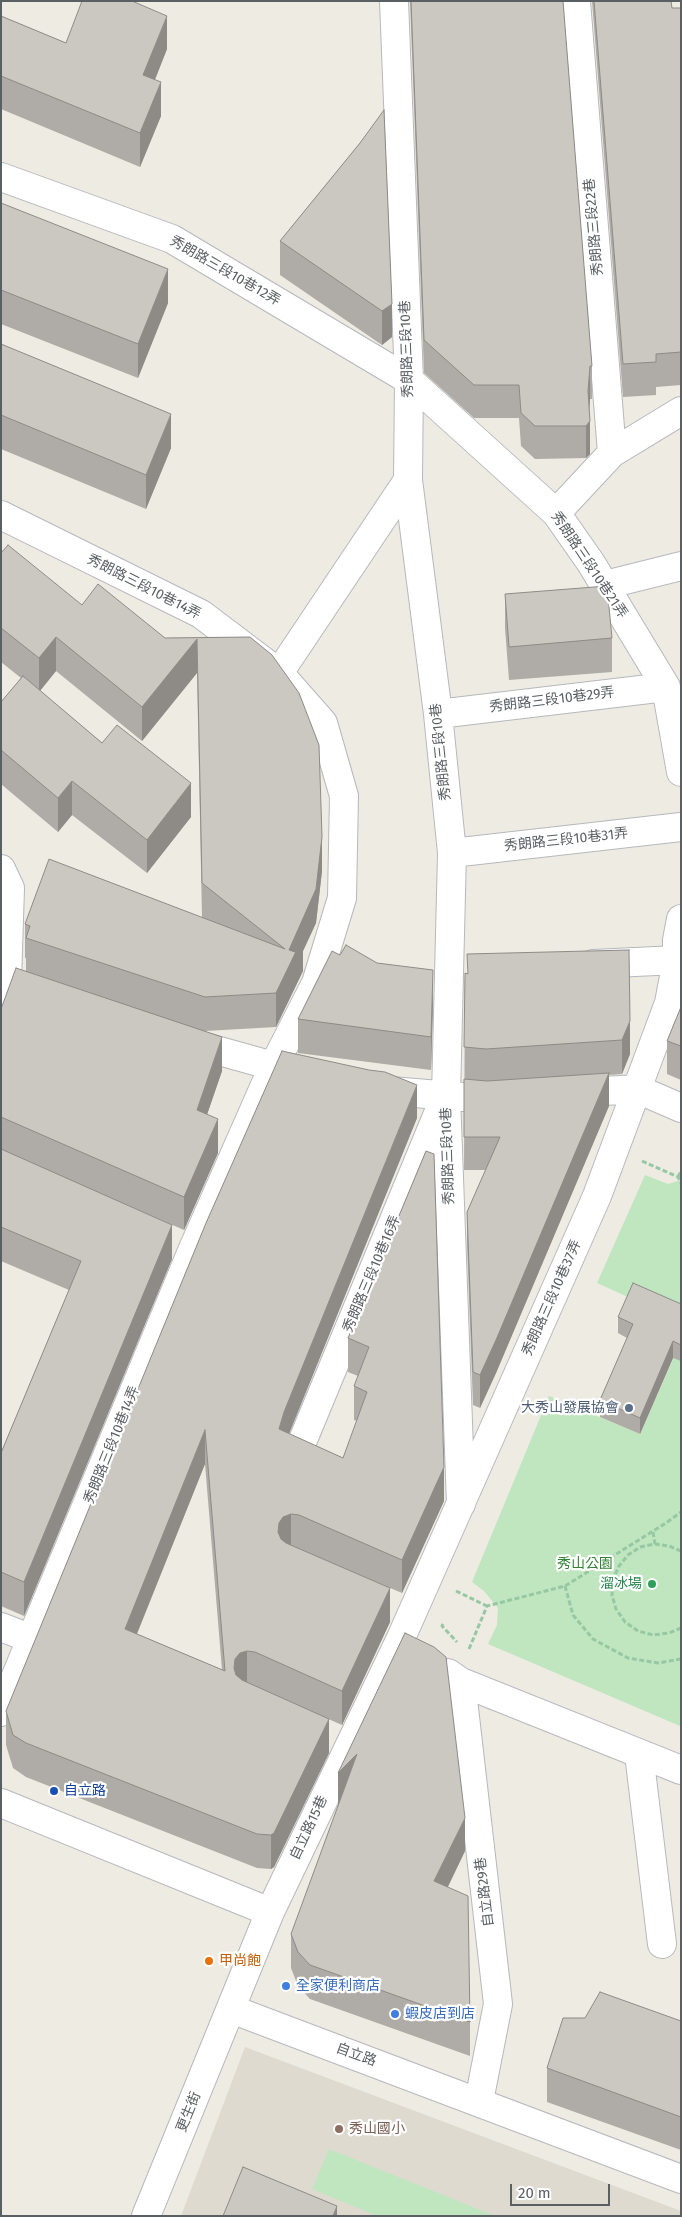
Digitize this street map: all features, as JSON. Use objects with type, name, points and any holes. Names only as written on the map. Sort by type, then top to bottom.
[{"type":"street","name":"秀朗路三段10巷","points":[[394,1],[409,380],[408,480],[438,714],[452,853],[460,972],[446,1096],[462,1504]]},
{"type":"street","name":"秀朗路三段22巷","points":[[576,1],[612,453]]},
{"type":"street","name":"秀朗路三段10巷12弄","points":[[1,177],[172,239],[409,380]]},
{"type":"street","name":"秀朗路三段10巷21弄","points":[[409,380],[556,514],[605,585],[666,687],[681,772]]},
{"type":"street","points":[[556,514],[612,453],[681,411]]},
{"type":"street","points":[[279,673],[408,480]]},
{"type":"street","name":"秀朗路三段10巷14弄","points":[[1,515],[200,614],[279,673],[323,723],[344,796],[342,898],[316,983],[183,1247],[32,1639],[1,1712]]},
{"type":"street","points":[[605,585],[681,566]]},
{"type":"street","name":"秀朗路三段10巷29弄","points":[[438,714],[666,687]]},
{"type":"street","name":"秀朗路三段10巷31弄","points":[[452,853],[681,827]]},
{"type":"street","points":[[1,869],[10,888],[4,990],[72,1004]]},
{"type":"street","points":[[568,966],[679,940]]},
{"type":"street","name":"秀朗路三段10巷37弄","points":[[462,1504],[597,1196],[669,1003],[679,940]]},
{"type":"street","points":[[166,1036],[320,1077]]},
{"type":"street","points":[[356,1086],[372,1090],[486,1098]]},
{"type":"street","points":[[542,1095],[637,1090],[681,1108]]},
{"type":"street","name":"秀朗路三段10巷16弄","points":[[298,1452],[446,1096]]},
{"type":"street","name":"自立路15巷","points":[[270,1912],[340,1740],[462,1504]]},
{"type":"street","points":[[402,1620],[427,1658],[461,1682],[681,1770]]},
{"type":"street","points":[[1,1627],[32,1639]]},
{"type":"street","name":"自立路29巷","points":[[461,1682],[498,2004],[479,2101]]},
{"type":"street","points":[[639,1754],[662,1944]]},
{"type":"street","points":[[1,1803],[270,1912],[231,2009]]},
{"type":"street","name":"自立路","points":[[231,2009],[479,2101],[681,2179]]},
{"type":"street","name":"更生街","points":[[146,2216],[231,2009]]},
{"type":"path","points":[[637,1159],[678,1177],[681,1184]]},
{"type":"path","points":[[678,1177],[681,1171]]},
{"type":"path","points":[[450,1595],[453,1589],[487,1606],[565,1586],[681,1512]]},
{"type":"path","points":[[652,1532],[655,1544]]},
{"type":"path","points":[[681,1551],[669,1546],[655,1544],[640,1548],[628,1555],[619,1566],[613,1579],[612,1595],[616,1609],[625,1622],[638,1631],[653,1635],[669,1633],[681,1628]]},
{"type":"path","points":[[623,1549],[628,1555]]},
{"type":"path","points":[[565,1586],[573,1615],[592,1639],[628,1658],[658,1663],[681,1659]]},
{"type":"path","points":[[470,1649],[487,1606]]},
{"type":"path","points":[[444,1617],[442,1626],[455,1641],[474,1651]]},
{"type":"shaded area","name":"秀山國小","points":[[245,2047],[681,2211],[681,2216],[181,2216]]},
{"type":"green space","points":[[645,1175],[668,1184],[681,1180],[681,1321],[597,1283]]},
{"type":"green space","name":"秀山公園","points":[[681,1341],[680,1726],[488,1644],[497,1625],[498,1608],[484,1591],[472,1582],[549,1396],[640,1434]]},
{"type":"green space","points":[[329,2149],[495,2216],[377,2216],[312,2189]]},
{"type":"building","points":[[82,1],[132,1],[167,16],[143,75],[161,82],[140,133],[1,76],[1,16],[66,43]]},
{"type":"building","points":[[411,1],[563,1],[592,366],[590,366],[588,391],[590,421],[586,426],[535,426],[521,413],[519,385],[474,385],[424,340]]},
{"type":"building","points":[[594,1],[671,1],[672,8],[681,8],[681,352],[656,354],[656,362],[623,364]]},
{"type":"building","points":[[384,110],[392,304],[382,311],[280,241],[360,143]]},
{"type":"building","points":[[1,203],[168,269],[138,344],[1,290]]},
{"type":"building","points":[[1,344],[171,414],[146,475],[1,415]]},
{"type":"building","points":[[8,545],[82,605],[98,584],[165,638],[250,637],[272,655],[299,693],[319,745],[322,837],[316,889],[289,950],[295,952],[303,937],[276,993],[205,997],[26,938],[30,926],[25,924],[49,859],[285,949],[202,883],[197,639],[142,707],[56,637],[39,658],[1,628],[1,553]]},
{"type":"building","points":[[607,586],[612,638],[509,647],[505,594]]},
{"type":"building","points":[[23,676],[102,743],[117,725],[191,783],[147,840],[72,781],[58,798],[1,750],[1,702]]},
{"type":"building","points":[[346,945],[377,963],[433,970],[431,1037],[298,1019],[332,951],[340,955]]},
{"type":"building","points":[[629,950],[630,1021],[622,1040],[486,1049],[464,1047],[465,973],[468,974],[467,954]]},
{"type":"building","points":[[16,968],[222,1037],[197,1110],[218,1119],[184,1197],[1,1117],[1,1009]]},
{"type":"building","points":[[681,1007],[681,1046],[667,1041]]},
{"type":"building","points":[[282,1051],[385,1072],[417,1085],[284,1412],[279,1429],[343,1458],[367,1392],[354,1386],[369,1347],[348,1338],[426,1151],[434,1154],[444,1467],[402,1560],[299,1515],[291,1514],[283,1517],[279,1523],[278,1532],[281,1539],[286,1543],[390,1588],[342,1691],[255,1652],[247,1651],[240,1653],[235,1659],[234,1668],[236,1675],[242,1680],[329,1719],[274,1833],[271,1835],[257,1834],[26,1743],[13,1735],[6,1711],[206,1223]],"holes":[[[205,1430],[225,1671],[125,1629]]]},
{"type":"building","points":[[609,1073],[496,1340],[480,1375],[473,1372],[467,1212],[500,1137],[464,1137],[464,1079],[487,1081]]},
{"type":"building","points":[[1,1149],[172,1225],[24,1582],[1,1572],[1,1453],[81,1261],[1,1227]]},
{"type":"building","points":[[633,1283],[681,1304],[681,1345],[673,1341],[640,1418],[600,1400],[633,1324],[618,1317]]},
{"type":"building","points":[[405,1633],[434,1647],[446,1657],[465,1818],[434,1881],[468,1896],[470,2022],[310,1965],[298,1952],[291,1934],[357,1754],[338,1773]]},
{"type":"building","points":[[600,1992],[681,2021],[681,2117],[547,2068],[563,2018],[585,2018]]},
{"type":"building","points":[[243,2167],[337,2206],[333,2216],[223,2216]]},
{"type":"place","name":"大秀山發展協會","points":[[629,1408]]},
{"type":"place","name":"溜冰場","points":[[652,1584]]},
{"type":"place","name":"自立路","points":[[54,1791]]},
{"type":"place","name":"甲尚飽","points":[[209,1961]]},
{"type":"place","name":"全家便利商店","points":[[286,1986]]},
{"type":"place","name":"蝦皮店到店","points":[[395,2014]]},
{"type":"place","name":"秀山國小","points":[[339,2129]]}]
